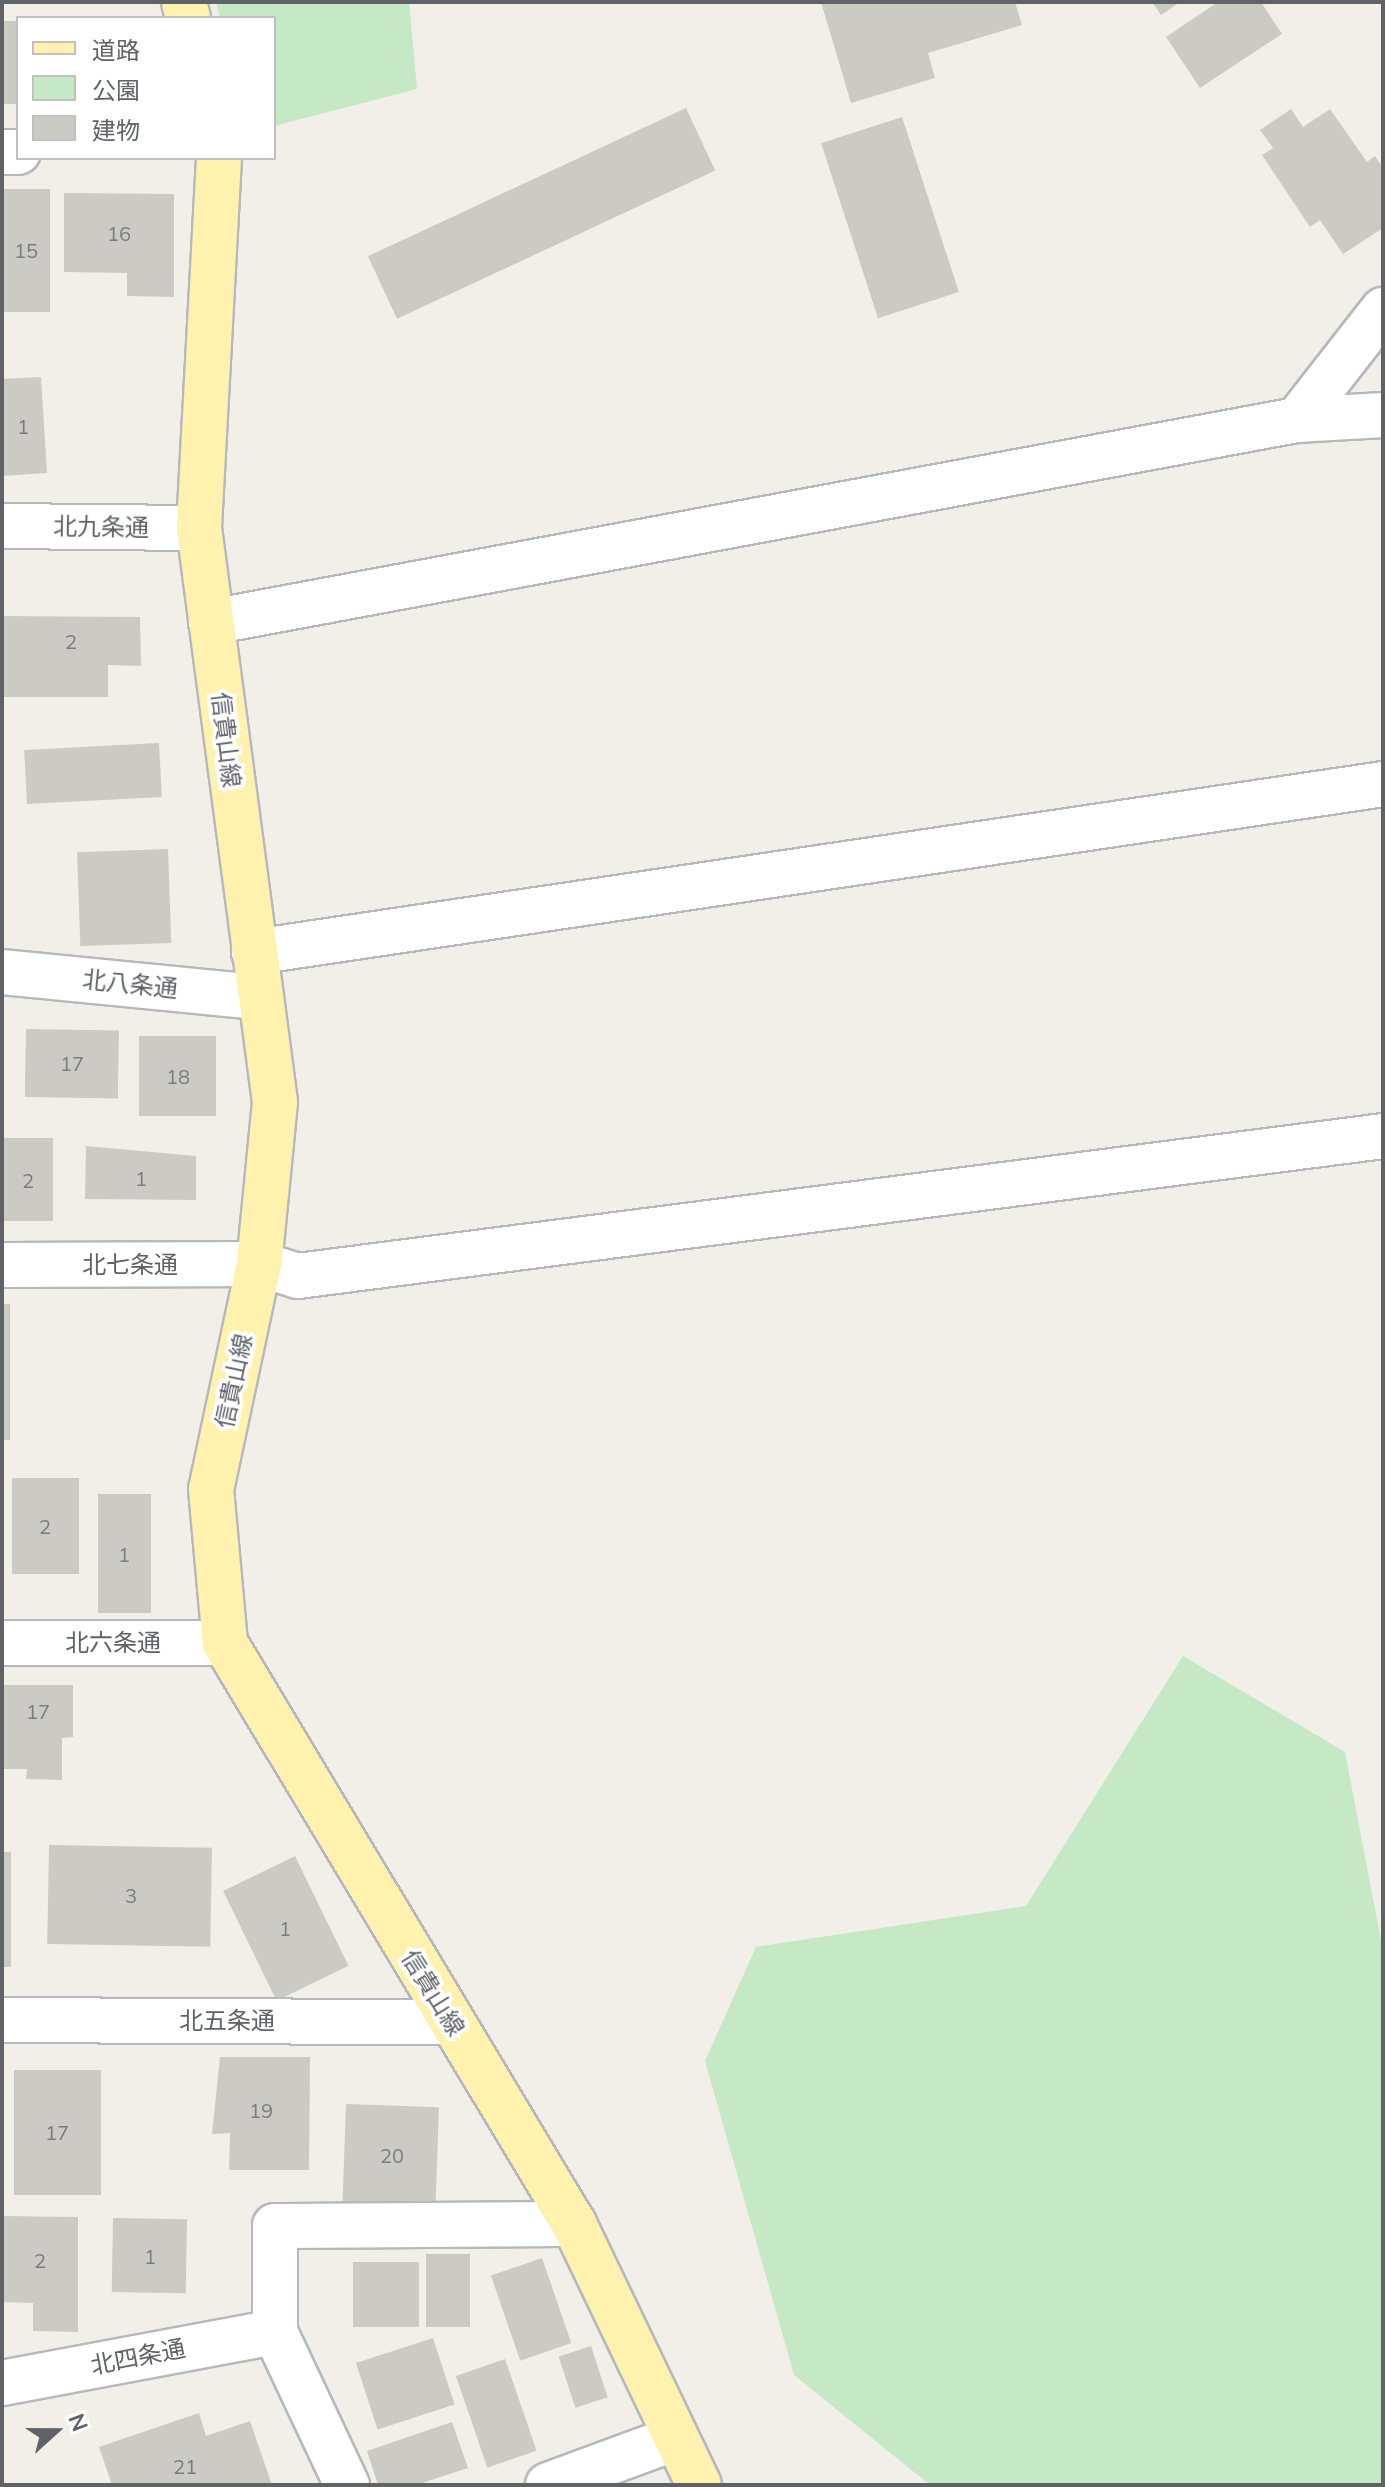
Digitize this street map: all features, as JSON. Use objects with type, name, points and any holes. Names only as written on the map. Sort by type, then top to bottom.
[{"type":"main road","name":"信貴山線","points":[[219,160],[199,528],[275,1102],[259,1264],[211,1489],[225,1643],[574,2224],[699,2485]]},
{"type":"street","points":[[1297,420],[1383,310]]},
{"type":"street","points":[[211,622],[1297,420],[1383,415]]},
{"type":"street","name":"北九条通","points":[[2,526],[199,528]]},
{"type":"street","points":[[254,952],[1383,784]]},
{"type":"street","name":"北八条通","points":[[2,972],[259,997]]},
{"type":"street","name":"北七条通","points":[[2,1265],[259,1264],[298,1276],[1383,1136]]},
{"type":"street","name":"北六条通","points":[[2,1643],[225,1643]]},
{"type":"street","name":"北五条通","points":[[2,2020],[451,2022]]},
{"type":"street","points":[[347,2485],[275,2332],[275,2226],[574,2224]]},
{"type":"street","name":"北四条通","points":[[2,2383],[275,2332]]},
{"type":"street","points":[[548,2485],[676,2438]]},
{"type":"green space","points":[[216,2],[409,2],[417,89],[276,125],[276,16],[220,16]]},
{"type":"green space","points":[[1183,1656],[1345,1752],[1383,1951],[1383,2485],[930,2485],[794,2375],[705,2061],[756,1947],[1026,1906]]},
{"type":"building","points":[[821,2],[1015,2],[1022,25],[928,53],[935,78],[851,103]]},
{"type":"building","points":[[1152,2],[1180,2],[1161,15]]},
{"type":"building","points":[[1218,2],[1261,2],[1282,34],[1200,88],[1166,37]]},
{"type":"building","points":[[2,21],[16,21],[16,104],[2,104]]},
{"type":"building","points":[[686,108],[715,171],[397,319],[368,256]]},
{"type":"building","points":[[1291,109],[1303,127],[1330,109],[1367,162],[1375,156],[1383,168],[1383,228],[1343,254],[1320,220],[1310,227],[1262,155],[1273,148],[1260,130]]},
{"type":"building","points":[[902,117],[959,292],[878,318],[821,143]]},
{"type":"building","points":[[2,189],[50,189],[50,312],[2,312]]},
{"type":"building","points":[[64,193],[174,194],[174,297],[127,296],[127,273],[64,272]]},
{"type":"building","points":[[41,377],[47,473],[2,476],[2,379]]},
{"type":"building","points":[[2,616],[140,617],[141,666],[108,665],[108,697],[2,697]]},
{"type":"building","points":[[159,743],[162,797],[27,804],[24,750]]},
{"type":"building","points":[[168,849],[171,943],[80,946],[77,852]]},
{"type":"building","points":[[26,1029],[119,1031],[118,1099],[25,1097]]},
{"type":"building","points":[[139,1036],[216,1036],[216,1116],[139,1116]]},
{"type":"building","points":[[2,1138],[53,1138],[53,1221],[2,1221]]},
{"type":"building","points":[[86,1146],[196,1156],[196,1200],[85,1199]]},
{"type":"building","points":[[2,1304],[10,1304],[10,1440],[2,1440]]},
{"type":"building","points":[[12,1478],[79,1478],[79,1574],[12,1574]]},
{"type":"building","points":[[98,1494],[151,1494],[151,1613],[98,1613]]},
{"type":"building","points":[[2,1685],[73,1685],[73,1737],[62,1738],[62,1780],[26,1779],[27,1769],[2,1769]]},
{"type":"building","points":[[49,1845],[212,1848],[210,1947],[47,1944]]},
{"type":"building","points":[[2,1852],[11,1852],[11,1967],[2,1967]]},
{"type":"building","points":[[295,1856],[348,1966],[277,2001],[223,1891]]},
{"type":"building","points":[[220,2057],[310,2057],[309,2170],[229,2170],[230,2133],[212,2134]]},
{"type":"building","points":[[14,2070],[101,2070],[101,2195],[14,2195]]},
{"type":"building","points":[[346,2104],[439,2107],[435,2206],[343,2203]]},
{"type":"building","points":[[2,2216],[78,2217],[78,2332],[33,2331],[33,2303],[2,2302]]},
{"type":"building","points":[[113,2218],[187,2219],[186,2293],[112,2292]]},
{"type":"building","points":[[426,2254],[470,2254],[470,2327],[426,2327]]},
{"type":"building","points":[[542,2258],[571,2343],[520,2361],[491,2276]]},
{"type":"building","points":[[353,2262],[419,2262],[419,2327],[353,2327]]},
{"type":"building","points":[[433,2338],[455,2405],[378,2430],[356,2363]]},
{"type":"building","points":[[591,2346],[608,2397],[575,2408],[559,2357]]},
{"type":"building","points":[[505,2359],[537,2451],[487,2468],[456,2376]]},
{"type":"building","points":[[199,2413],[206,2436],[250,2421],[272,2485],[112,2485],[99,2447]]},
{"type":"building","points":[[452,2422],[468,2468],[416,2485],[378,2485],[367,2451]]}]
